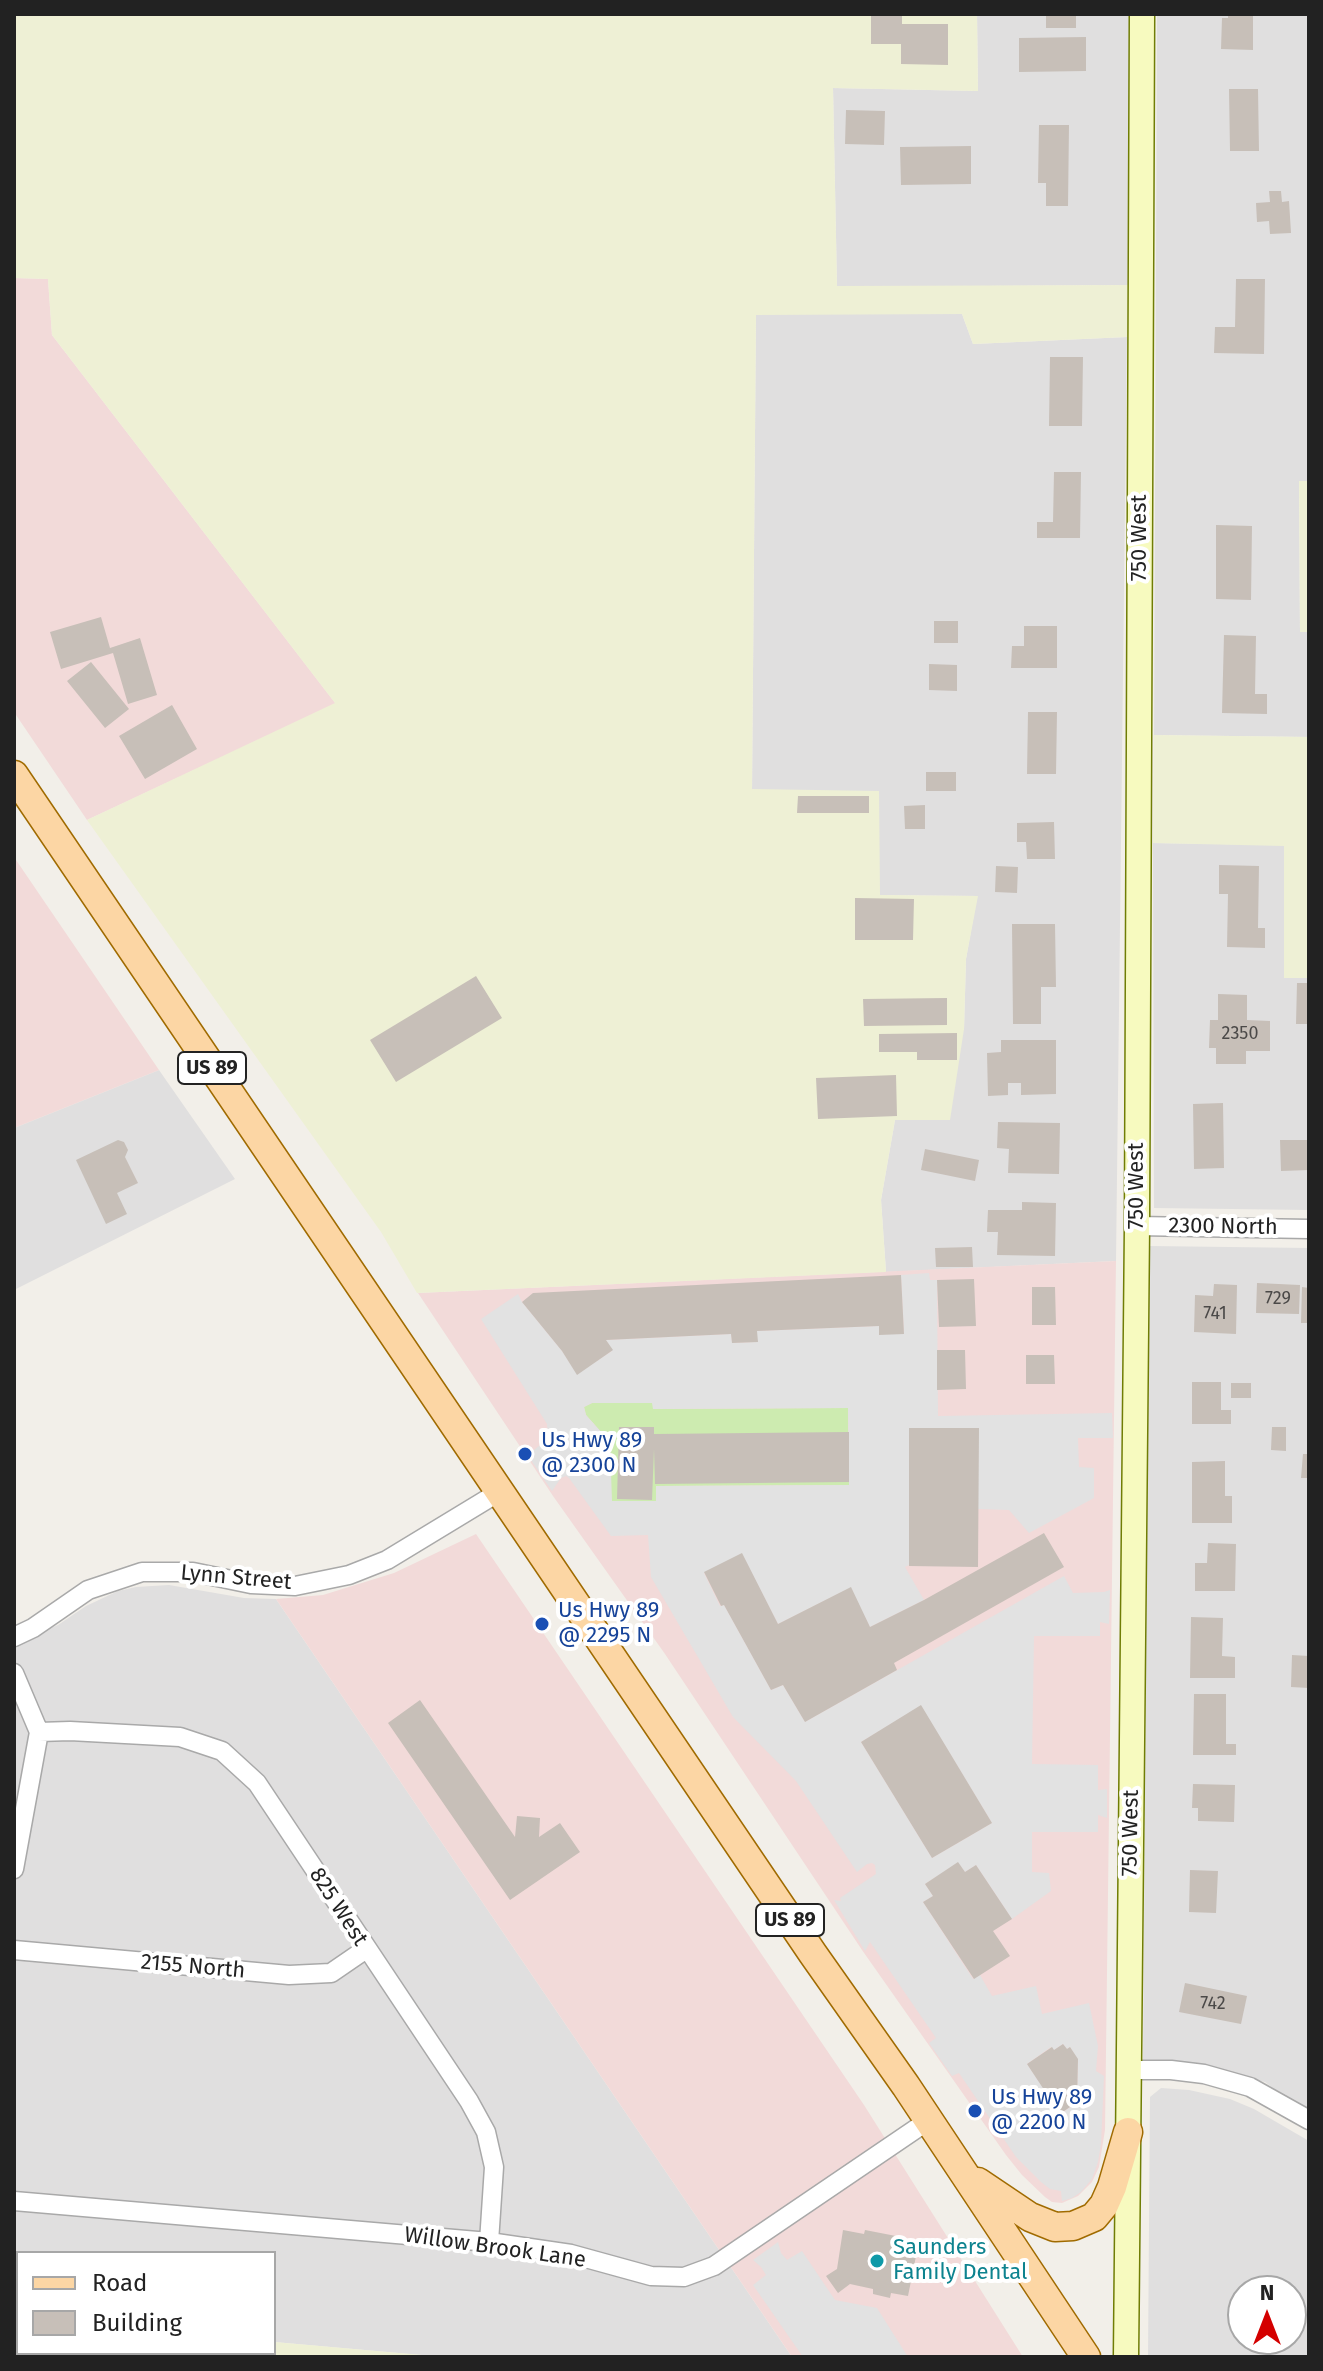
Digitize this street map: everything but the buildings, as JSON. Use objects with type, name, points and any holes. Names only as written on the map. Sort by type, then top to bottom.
[{"type":"main road","name":"US 89","points":[[14,775],[813,1954],[929,2120],[1086,2357]]},
{"type":"main road","points":[[963,2172],[1030,2217],[1055,2227],[1073,2226],[1094,2217],[1104,2205],[1128,2132]]},
{"type":"street","name":"750 West","points":[[1126,2357],[1137,1226],[1142,14]]},
{"type":"street","name":"2300 North","points":[[1137,1226],[1309,1229]]},
{"type":"street","name":"Lynn Street","points":[[14,1637],[33,1628],[88,1590],[142,1572],[193,1572],[251,1584],[295,1586],[349,1575],[387,1560],[499,1492]]},
{"type":"street","points":[[14,1673],[39,1732],[14,1869]]},
{"type":"street","name":"825 West","points":[[39,1732],[180,1737],[222,1751],[257,1783],[469,2101],[486,2132],[494,2167],[489,2242]]},
{"type":"street","name":"2155 North","points":[[14,1950],[289,1975],[331,1973],[366,1949]]},
{"type":"street","points":[[1129,2070],[1204,2074],[1250,2087],[1309,2120]]},
{"type":"street","name":"Willow Brook Lane","points":[[14,2201],[489,2242],[571,2254],[651,2276],[684,2277],[714,2266],[929,2120]]},
{"type":"shaded area","points":[[977,14],[1134,14],[1133,285],[837,287],[833,88],[978,91]]},
{"type":"shaded area","points":[[1157,14],[1309,14],[1309,481],[1299,481],[1300,631],[1309,632],[1309,737],[1154,735]]},
{"type":"shaded area","points":[[14,278],[48,279],[52,335],[336,704],[87,820],[14,712]]},
{"type":"shaded area","points":[[756,314],[962,314],[973,344],[1127,337],[1116,1261],[886,1272],[881,1200],[895,1120],[964,1029],[966,959],[977,896],[880,895],[752,790]]},
{"type":"shaded area","points":[[1153,843],[1284,845],[1284,978],[1309,978],[1309,1210],[1154,1208]]},
{"type":"shaded area","points":[[14,857],[159,1070],[14,1128]]},
{"type":"shaded area","points":[[159,1070],[235,1179],[14,1290],[14,1128]]},
{"type":"shaded area","points":[[1149,1246],[1309,1248],[1309,2115],[1265,2082],[1203,2067],[1143,2064]]},
{"type":"shaded area","points":[[1116,1261],[1105,2130],[1099,2167],[1092,2182],[1078,2196],[1062,2203],[1045,2197],[1006,2155],[862,1950],[665,1654],[553,1496],[418,1293]]},
{"type":"shaded area","points":[[929,1273],[930,1280],[937,1280],[938,1416],[1112,1413],[1113,1438],[1078,1438],[1079,1467],[1094,1468],[1094,1498],[1029,1533],[1009,1510],[978,1509],[910,1428],[909,1565],[905,1567],[924,1600],[870,1627],[850,1588],[778,1624],[742,1554],[704,1573],[720,1606],[724,1605],[771,1690],[783,1685],[805,1722],[1064,1576],[1073,1593],[1110,1590],[1109,1624],[1100,1622],[1100,1636],[1034,1636],[1032,1764],[1098,1765],[1098,1790],[1107,1789],[1107,1818],[1098,1815],[1098,1832],[1032,1832],[1032,1872],[1049,1873],[1051,1891],[1012,1919],[976,1865],[965,1872],[958,1863],[925,1884],[933,1896],[923,1902],[973,1979],[980,1975],[992,1996],[1036,1986],[1042,2014],[1089,2003],[1098,2046],[1096,2071],[1104,2076],[1101,2144],[1092,2179],[1081,2192],[1062,2201],[1061,2191],[1050,2189],[1016,2157],[959,2073],[952,2076],[929,2043],[936,2038],[870,1942],[865,1951],[834,1900],[841,1901],[840,1898],[876,1874],[875,1865],[867,1864],[857,1872],[796,1781],[733,1717],[651,1577],[648,1535],[611,1536],[569,1478],[561,1478],[552,1491],[524,1450],[534,1450],[544,1442],[548,1436],[547,1424],[481,1319],[518,1294],[577,1374],[612,1351],[606,1340],[731,1334],[732,1343],[757,1342],[757,1331],[879,1326],[904,1333],[901,1275]],"holes":[[[592,1403],[652,1403],[653,1409],[848,1408],[849,1485],[656,1486],[656,1501],[612,1501],[610,1442],[586,1415],[584,1407]],[[921,1706],[992,1823],[932,1858],[861,1742]],[[1063,2044],[1067,2049],[1070,2047],[1078,2060],[1077,2102],[1061,2114],[1027,2064],[1051,2047],[1054,2050]]]},
{"type":"shaded area","points":[[476,1534],[864,2105],[1023,2357],[792,2357],[276,1599],[323,1595],[394,1573]]},
{"type":"shaded area","points":[[169,1585],[244,1598],[276,1599],[792,2357],[444,2357],[276,2342],[276,2251],[16,2251],[14,2318],[14,1642],[58,1625],[86,1606],[118,1591]]},
{"type":"shaded area","points":[[1161,2088],[1189,2090],[1230,2099],[1254,2109],[1309,2141],[1309,2357],[1148,2357],[1150,2097]]},
{"type":"shaded area","points":[[778,2242],[787,2260],[802,2251],[835,2300],[877,2308],[908,2357],[803,2357],[753,2285],[766,2275],[753,2260]]},
{"type":"green space","points":[[14,14],[977,14],[978,91],[833,88],[837,286],[1133,285],[1127,337],[973,344],[962,314],[756,315],[752,789],[879,791],[880,895],[978,896],[966,959],[964,1029],[950,1120],[895,1120],[881,1200],[886,1272],[417,1293],[381,1232],[87,820],[335,703],[52,335],[48,279],[14,278]]},
{"type":"green space","points":[[1299,481],[1309,481],[1309,632],[1300,632]]},
{"type":"green space","points":[[1154,735],[1309,737],[1309,978],[1284,978],[1284,846],[1153,843]]},
{"type":"green space","points":[[592,1403],[653,1403],[654,1409],[848,1408],[849,1485],[657,1486],[656,1501],[611,1501],[610,1442],[586,1415],[584,1407]]},
{"type":"green space","points":[[276,2342],[444,2357],[67,2357],[276,2355]]},
{"type":"place","name":"Us Hwy 89 @ 2300 N","points":[[525,1454]]},
{"type":"place","name":"Us Hwy 89 @ 2295 N","points":[[542,1624]]},
{"type":"place","name":"Us Hwy 89 @ 2200 N","points":[[975,2111]]},
{"type":"place","name":"Saunders Family Dental","points":[[877,2261]]}]
